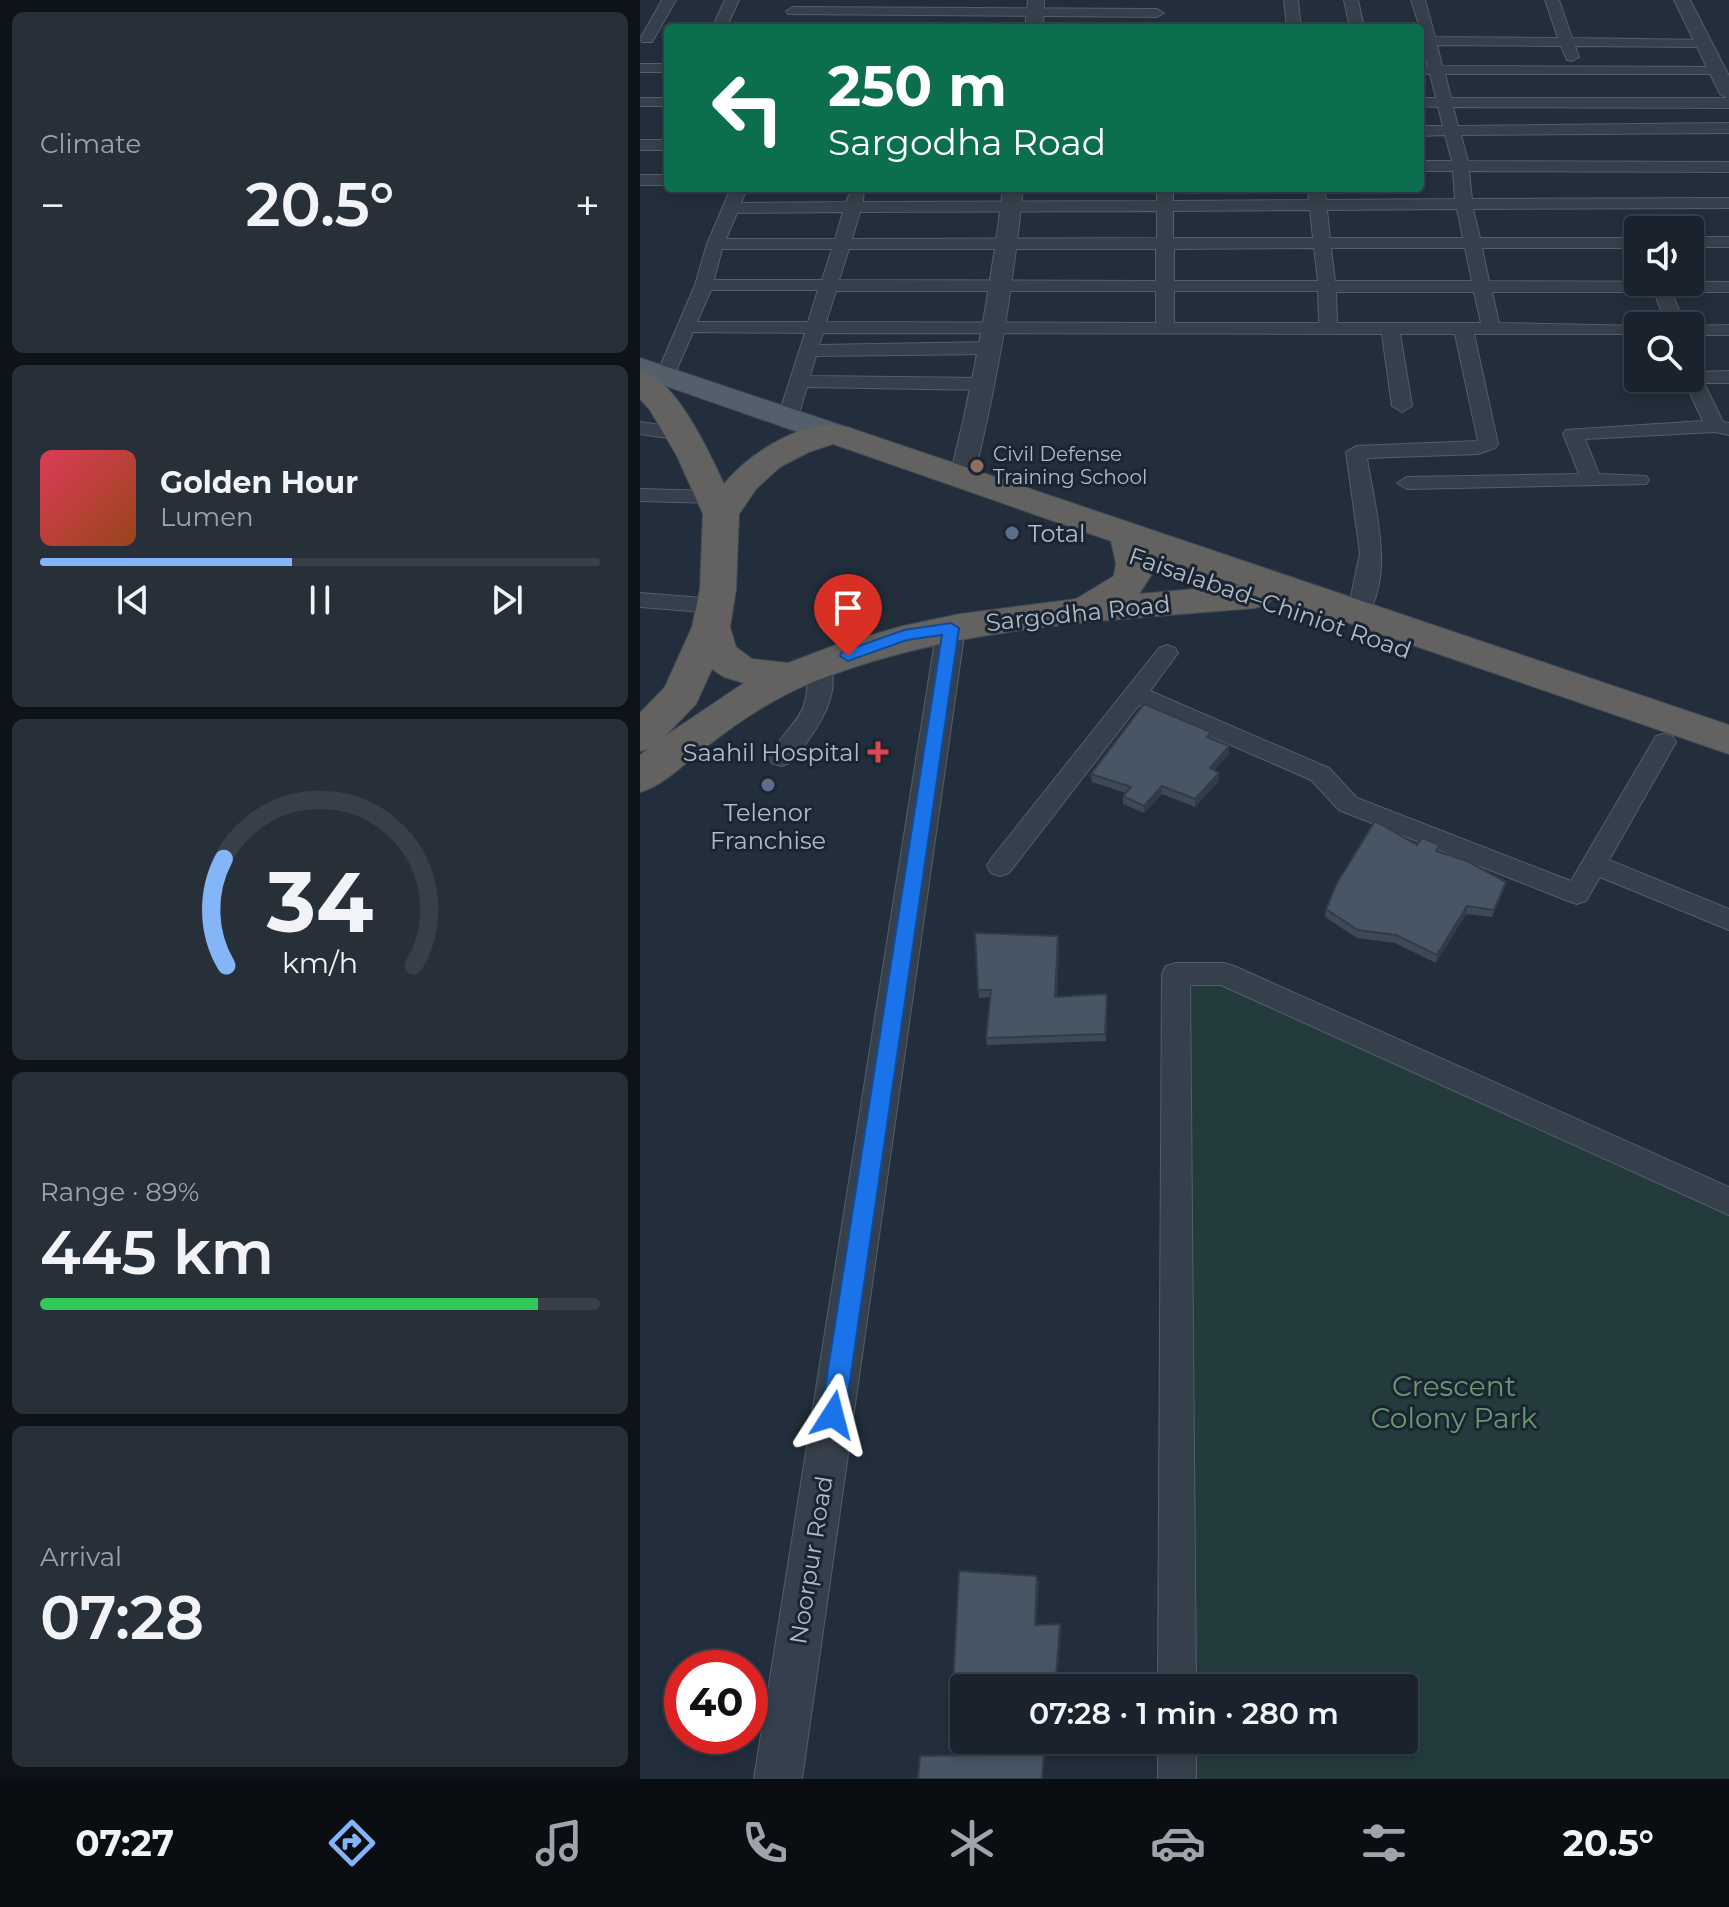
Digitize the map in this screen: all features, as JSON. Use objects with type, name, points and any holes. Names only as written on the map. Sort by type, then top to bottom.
[{"type":"highway","points":[[646,375],[681,434],[717,505],[714,647],[730,664],[757,675],[805,671]]},
{"type":"highway","points":[[717,505],[769,458],[811,431]]},
{"type":"highway","name":"Faisalabad–Chiniot Road","points":[[811,431],[1131,544],[1359,611],[1729,740]]},
{"type":"highway","name":"Faisalabad–Chiniot Road","points":[[811,431],[962,476],[1255,596],[1729,765]]},
{"type":"highway","points":[[1080,612],[1128,584],[1137,569],[1131,544]]},
{"type":"highway","name":"Sargodha Road","points":[[645,745],[731,710],[805,671],[904,636],[1080,612],[1255,596]]},
{"type":"highway","points":[[645,745],[682,694],[714,616]]},
{"type":"main road","points":[[646,375],[811,431]]},
{"type":"street","points":[[644,39],[669,0]]},
{"type":"street","points":[[721,24],[732,0]]},
{"type":"street","points":[[1291,0],[1294,24]]},
{"type":"street","points":[[1351,0],[1356,24]]},
{"type":"street","points":[[1418,0],[1422,24]]},
{"type":"street","points":[[1552,0],[1588,102],[1619,172]]},
{"type":"street","points":[[1687,2],[1702,43],[1729,94]]},
{"type":"street","points":[[795,6],[855,12],[1157,14]]},
{"type":"street","points":[[851,24],[855,12]]},
{"type":"street","points":[[1491,328],[1464,205],[1461,166],[1444,102],[1428,70],[1425,41],[1702,43]]},
{"type":"street","points":[[640,68],[664,68]]},
{"type":"street","points":[[1428,70],[1718,70]]},
{"type":"street","points":[[640,102],[664,102]]},
{"type":"street","points":[[1424,102],[1729,103]]},
{"type":"street","points":[[733,208],[856,197],[1317,196],[1464,205],[1619,172],[1729,128]]},
{"type":"street","points":[[1424,131],[1452,131],[1729,203]]},
{"type":"street","points":[[640,145],[664,145]]},
{"type":"street","points":[[1424,166],[1619,172],[1729,167]]},
{"type":"street","points":[[640,180],[664,180]]},
{"type":"street","points":[[646,375],[686,327],[704,285],[715,244],[738,192]]},
{"type":"street","points":[[1317,196],[1328,327]]},
{"type":"street","points":[[811,431],[799,381],[856,197]]},
{"type":"street","points":[[962,476],[1002,288],[1011,197]]},
{"type":"street","points":[[1165,197],[1165,328]]},
{"type":"street","points":[[1704,242],[1729,242]]},
{"type":"street","points":[[715,244],[1624,243]]},
{"type":"street","points":[[704,285],[1002,288],[1624,284]]},
{"type":"street","points":[[1704,286],[1729,287]]},
{"type":"street","points":[[686,327],[815,328],[991,338]]},
{"type":"street","points":[[1390,327],[1402,406]]},
{"type":"street","points":[[1359,611],[1371,553],[1356,452],[1478,448],[1488,444],[1463,327]]},
{"type":"street","points":[[809,351],[1165,328],[1624,329]]},
{"type":"street","points":[[1704,330],[1729,330]]},
{"type":"street","points":[[1704,376],[1729,377]]},
{"type":"street","points":[[799,381],[984,384]]},
{"type":"street","points":[[1591,480],[1573,434],[1722,428],[1700,392]]},
{"type":"street","points":[[640,428],[681,434]]},
{"type":"street","points":[[1407,483],[1639,480]]},
{"type":"street","points":[[640,495],[717,505]]},
{"type":"street","points":[[640,600],[714,616]]},
{"type":"street","name":"Noorpur Road","points":[[778,1779],[951,628]]},
{"type":"street","points":[[1000,866],[1167,653]]},
{"type":"street","points":[[781,757],[803,733],[815,713],[821,693],[805,671]]},
{"type":"street","points":[[1135,694],[1320,774],[1348,804],[1577,894],[1664,742]]},
{"type":"street","points":[[1595,865],[1729,920]]},
{"type":"street","points":[[1177,1674],[1176,974],[1224,974],[1729,1201]]},
{"type":"street","points":[[1177,1754],[1177,1779]]},
{"type":"green space","name":"Crescent Colony Park","points":[[1177,974],[1200,975],[1729,1200],[1729,1779],[1178,1779],[1177,1754],[1418,1754],[1418,1674],[1177,1674]]},
{"type":"building","points":[[1144,704],[1211,732],[1207,737],[1229,746],[1210,768],[1219,773],[1195,799],[1162,786],[1144,806],[1123,796],[1131,787],[1091,774]]},
{"type":"building","points":[[1375,821],[1417,845],[1422,838],[1440,845],[1436,851],[1467,861],[1506,882],[1494,910],[1467,906],[1437,955],[1396,935],[1358,930],[1326,909],[1337,883]]},
{"type":"building","points":[[975,933],[1058,936],[1055,997],[1107,994],[1105,1034],[986,1038],[991,990],[978,990]]},
{"type":"building","points":[[959,1571],[1037,1576],[1035,1625],[1060,1624],[1056,1674],[953,1674]]},
{"type":"building","points":[[1044,1754],[1042,1779],[918,1779],[920,1756]]},
{"type":"place","name":"Civil Defense Training School","points":[[977,466]]},
{"type":"place","name":"Total","points":[[1012,533]]},
{"type":"place","name":"Saahil Hospital","points":[[878,752]]},
{"type":"place","name":"Telenor Franchise","points":[[768,785]]},
{"type":"route","points":[[833,1415],[951,628],[904,636],[848,656]]}]
